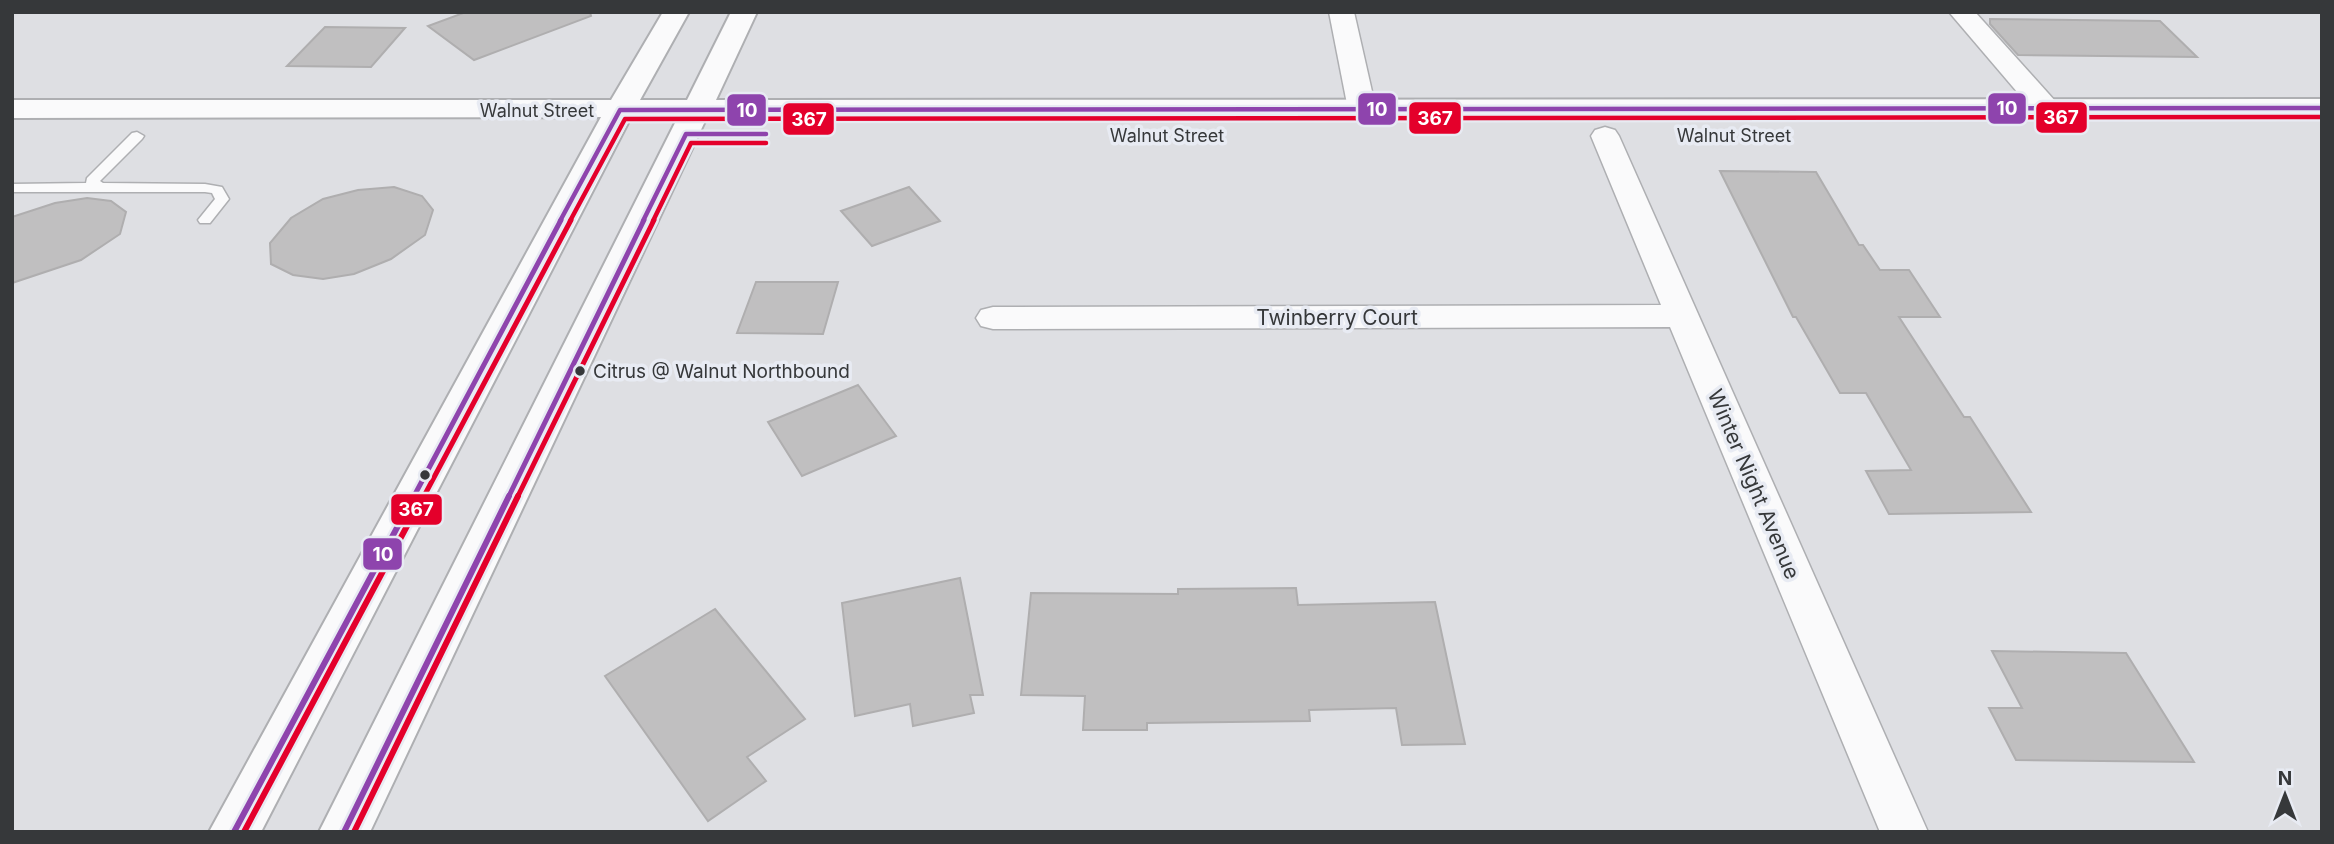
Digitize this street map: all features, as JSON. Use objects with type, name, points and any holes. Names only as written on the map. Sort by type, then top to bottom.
[{"type":"street","points":[[234,832],[614,122],[676,12]]},
{"type":"street","points":[[344,832],[744,12]]},
{"type":"street","points":[[1341,12],[1362,109]]},
{"type":"street","points":[[1961,12],[2046,108]]},
{"type":"street","name":"Walnut Street","points":[[692,122],[1362,109],[2322,108]]},
{"type":"street","name":"Walnut Street","points":[[12,109],[614,122],[1605,136],[2322,134]]},
{"type":"street","name":"Walnut Street","points":[[12,136],[137,136],[614,122]]},
{"type":"street","name":"Winter Night Avenue","points":[[1605,136],[1903,832]]},
{"type":"street","name":"Twinberry Court","points":[[993,318],[1682,316]]},
{"type":"lane","points":[[100,187],[92,181],[137,136]]},
{"type":"lane","points":[[12,188],[217,190],[222,199],[205,220]]},
{"type":"building","points":[[466,12],[590,12],[591,16],[474,60],[428,26]]},
{"type":"building","points":[[1990,19],[2160,21],[2197,57],[2018,55],[1990,24]]},
{"type":"building","points":[[325,27],[405,28],[371,67],[287,66]]},
{"type":"building","points":[[1720,171],[1816,172],[1859,245],[1863,245],[1880,270],[1909,270],[1940,317],[1899,317],[1964,417],[1970,417],[2031,512],[1889,514],[1866,471],[1911,470],[1866,393],[1840,393],[1796,317],[1793,317]]},
{"type":"building","points":[[394,187],[422,196],[433,210],[425,235],[391,259],[354,274],[323,279],[293,275],[271,264],[270,243],[291,218],[323,199],[358,190]]},
{"type":"building","points":[[909,187],[940,221],[872,246],[841,211]]},
{"type":"building","points":[[87,198],[111,201],[126,212],[120,234],[81,260],[12,283],[12,217],[55,203]]},
{"type":"building","points":[[756,282],[838,282],[823,334],[737,333]]},
{"type":"building","points":[[858,385],[896,436],[802,476],[768,422]]},
{"type":"building","points":[[960,578],[983,695],[970,695],[974,713],[913,726],[910,704],[855,716],[842,603]]},
{"type":"building","points":[[1296,588],[1298,605],[1435,602],[1465,744],[1402,745],[1396,708],[1309,710],[1310,721],[1147,723],[1147,730],[1083,730],[1085,696],[1021,695],[1031,593],[1178,594],[1178,589]]},
{"type":"building","points":[[715,609],[805,719],[747,757],[766,781],[708,821],[605,676]]},
{"type":"building","points":[[1992,651],[2126,653],[2194,762],[2016,760],[1989,708],[2022,708]]},
{"type":"transit line","name":"10","points":[[234,832],[620,110],[2322,108]]},
{"type":"transit line","name":"367","points":[[244,832],[625,119],[2322,117]]},
{"type":"transit line","name":"10","points":[[344,832],[686,134],[766,134]]},
{"type":"transit line","name":"367","points":[[354,832],[691,143],[766,143]]},
{"type":"place","name":"Citrus @ Walnut Northbound","points":[[580,371]]}]
